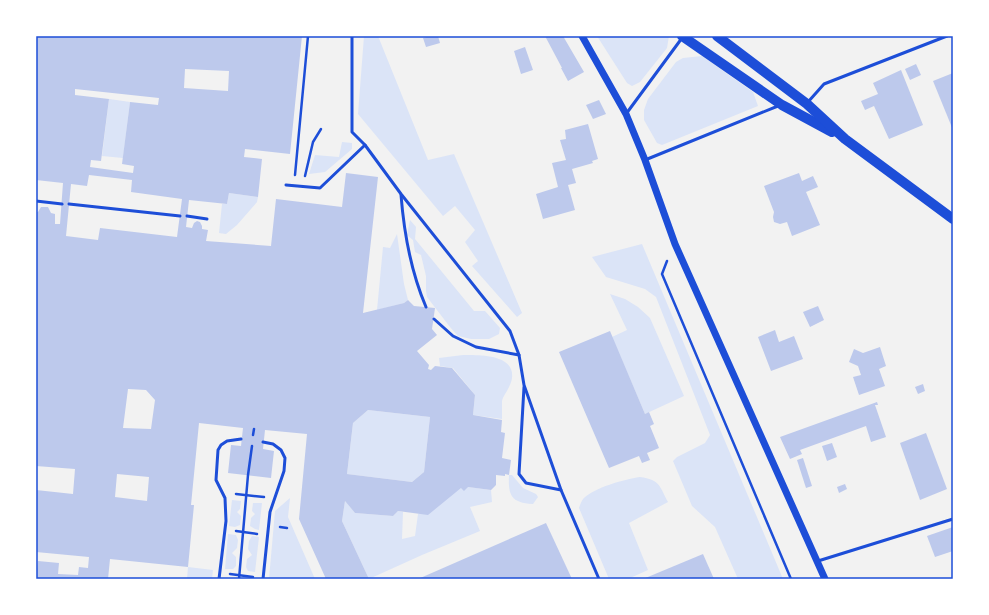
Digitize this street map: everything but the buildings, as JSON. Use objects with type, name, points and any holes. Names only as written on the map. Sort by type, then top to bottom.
[{"type":"main road","points":[[683,36],[782,105],[845,139]]},
{"type":"main road","points":[[717,36],[807,104],[845,139],[953,219]]},
{"type":"street","points":[[582,36],[626,114],[645,160],[675,244],[826,579]]},
{"type":"lane","points":[[352,36],[352,132],[365,145],[401,194],[510,331],[519,355],[524,385],[561,490],[599,579]]},
{"type":"lane","points":[[626,114],[683,36]]},
{"type":"lane","points":[[807,104],[824,84],[947,36]]},
{"type":"lane","points":[[645,160],[782,105]]},
{"type":"lane","points":[[286,185],[320,188],[365,145]]},
{"type":"lane","points":[[401,194],[404,225],[410,256],[418,288],[426,307]]},
{"type":"lane","points":[[36,201],[62,204]]},
{"type":"lane","points":[[69,204],[180,216]]},
{"type":"lane","points":[[187,216],[207,219]]},
{"type":"lane","points":[[434,319],[453,336],[476,346],[519,355]]},
{"type":"lane","points":[[524,385],[520,474],[526,482],[561,490]]},
{"type":"lane","points":[[219,579],[226,521],[225,498],[216,480],[218,450],[221,445],[227,441],[241,439]]},
{"type":"lane","points":[[263,578],[270,512],[284,471],[285,458],[281,450],[273,444],[264,442]]},
{"type":"lane","points":[[818,561],[953,519]]},
{"type":"path","points":[[294,186],[308,36]]},
{"type":"path","points":[[294,186],[305,176],[313,142],[321,129]]},
{"type":"path","points":[[675,244],[662,274],[791,579]]},
{"type":"path","points":[[239,579],[246,495],[254,429]]},
{"type":"path","points":[[222,493],[275,498]]},
{"type":"path","points":[[225,530],[268,535]]},
{"type":"path","points":[[220,573],[263,578]]},
{"type":"shaded area","points":[[364,36],[378,36],[428,160],[454,154],[522,313],[517,317],[472,266],[478,261],[465,242],[475,230],[455,206],[443,216],[358,114]]},
{"type":"shaded area","points":[[597,36],[669,36],[667,48],[640,82],[632,86],[627,83]]},
{"type":"shaded area","points":[[702,56],[753,92],[758,106],[662,145],[657,143],[644,120],[644,110],[648,99],[676,62],[683,58]]},
{"type":"shaded area","points":[[109,99],[130,102],[123,158],[102,156]]},
{"type":"shaded area","points":[[342,142],[352,143],[352,149],[325,172],[309,174],[315,155],[339,157]]},
{"type":"shaded area","points":[[229,193],[258,197],[257,202],[237,225],[226,234],[219,233],[222,204],[227,204]]},
{"type":"shaded area","points":[[410,220],[416,227],[415,239],[474,311],[485,311],[500,328],[499,334],[489,339],[471,339],[458,336],[450,327],[427,297],[426,276],[421,255],[415,252],[413,240],[407,235]]},
{"type":"shaded area","points":[[397,234],[404,284],[408,300],[404,303],[377,310],[383,247],[390,248]]},
{"type":"shaded area","points":[[642,244],[783,579],[738,579],[715,527],[692,506],[673,461],[677,457],[705,443],[710,435],[656,297],[645,289],[606,277],[592,257]]},
{"type":"shaded area","points":[[610,294],[625,299],[638,307],[650,318],[684,396],[645,414],[612,337],[627,330]]},
{"type":"shaded area","points":[[463,355],[486,356],[502,360],[508,364],[511,370],[512,378],[502,401],[502,419],[473,415],[475,395],[453,368],[440,366],[439,358]]},
{"type":"shaded area","points":[[368,410],[430,417],[424,472],[412,482],[347,474],[353,423]]},
{"type":"shaded area","points":[[509,475],[512,475],[523,488],[536,494],[538,497],[533,504],[520,502],[512,497],[509,488]]},
{"type":"shaded area","points":[[640,477],[647,478],[658,484],[668,502],[629,523],[648,570],[628,579],[609,579],[579,508],[583,499],[595,491],[618,482]]},
{"type":"shaded area","points":[[468,487],[491,490],[492,502],[470,507],[480,531],[369,579],[342,521],[345,501],[355,513],[393,516],[398,511],[403,512],[402,539],[415,536],[418,514],[461,488]]},
{"type":"shaded area","points":[[290,498],[288,517],[315,579],[269,579],[275,511]]},
{"type":"shaded area","points":[[232,500],[241,501],[240,509],[237,512],[241,516],[240,525],[235,527],[229,526]]},
{"type":"shaded area","points":[[253,503],[262,503],[259,530],[250,526],[251,518],[255,514],[252,511]]},
{"type":"shaded area","points":[[228,534],[236,535],[238,540],[237,548],[232,553],[236,557],[236,566],[233,569],[225,569]]},
{"type":"shaded area","points":[[252,536],[259,537],[255,572],[248,571],[246,567],[247,559],[252,555],[248,549],[249,541]]},
{"type":"shaded area","points":[[188,567],[213,570],[212,579],[187,579]]}]
